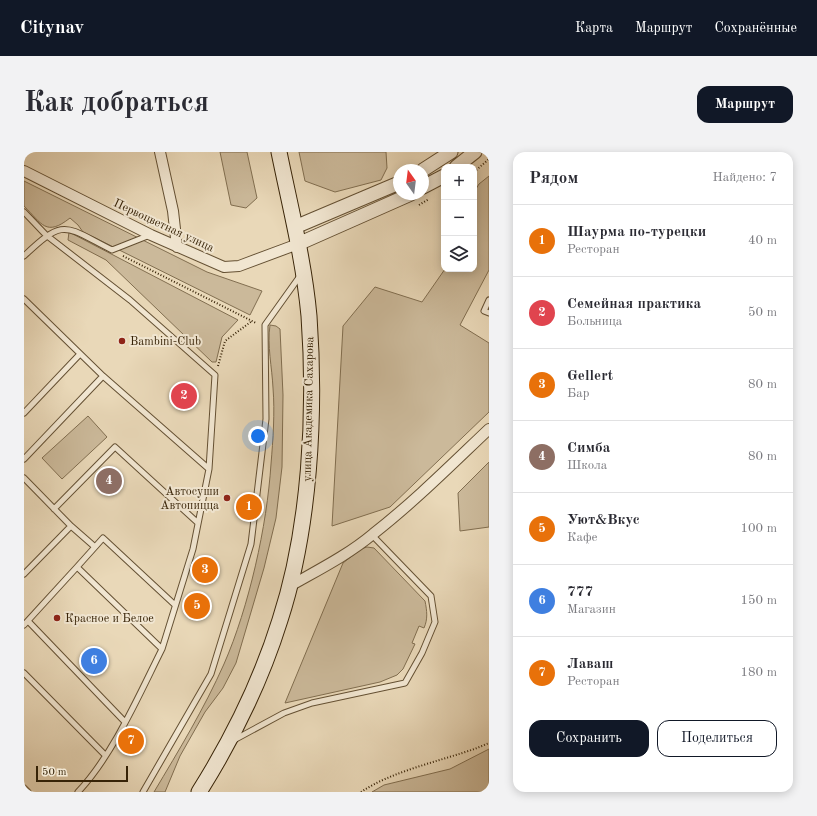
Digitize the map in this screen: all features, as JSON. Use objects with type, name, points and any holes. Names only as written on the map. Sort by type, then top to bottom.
[{"type":"main road","name":"улица Академика Сахарова","points":[[199,792],[242,718],[280,621],[290,586],[302,522],[309,456],[311,363],[308,315],[298,244],[279,152]]},
{"type":"street","points":[[160,152],[173,211],[177,247]]},
{"type":"street","points":[[429,166],[451,152]]},
{"type":"street","points":[[460,164],[475,152]]},
{"type":"street","name":"Первоцветная улица","points":[[24,171],[151,235],[224,267],[239,266],[298,244]]},
{"type":"street","points":[[429,185],[441,178]]},
{"type":"street","points":[[295,227],[393,186]]},
{"type":"street","points":[[298,244],[397,200]]},
{"type":"street","points":[[290,586],[343,555],[372,535],[403,510],[489,429]]},
{"type":"lane","points":[[24,212],[46,236],[130,300],[215,375],[209,469],[193,549],[162,649],[125,722],[89,780],[78,792]]},
{"type":"lane","points":[[24,256],[46,236],[59,229],[69,229],[112,250],[151,235]]},
{"type":"lane","points":[[143,792],[211,674],[251,544],[266,419],[265,327],[302,272]]},
{"type":"lane","points":[[24,299],[103,376],[209,469]]},
{"type":"lane","points":[[489,300],[484,310],[489,313]]},
{"type":"lane","points":[[24,413],[80,354]]},
{"type":"lane","points":[[24,459],[103,376]]},
{"type":"lane","points":[[54,508],[115,447],[198,523]]},
{"type":"lane","points":[[24,478],[70,526],[95,547]]},
{"type":"lane","points":[[24,574],[70,526]]},
{"type":"lane","points":[[229,742],[284,713],[312,703],[405,683],[422,653],[435,622],[431,596],[372,535]]},
{"type":"lane","points":[[125,722],[26,623],[103,538],[175,604]]},
{"type":"lane","points":[[76,567],[162,649]]},
{"type":"lane","points":[[24,673],[105,755]]},
{"type":"lane","points":[[24,788],[28,792]]},
{"type":"path","points":[[477,169],[489,159]]},
{"type":"path","points":[[112,250],[265,327]]},
{"type":"path","points":[[215,375],[225,341],[252,321]]},
{"type":"path","points":[[361,792],[396,775],[470,751],[489,743]]},
{"type":"shaded area","points":[[220,152],[247,152],[257,198],[246,208],[231,205]]},
{"type":"shaded area","points":[[299,152],[386,152],[387,168],[381,180],[335,192],[305,181]]},
{"type":"shaded area","points":[[489,176],[489,270],[460,325],[489,343],[489,412],[390,507],[332,526],[343,326],[375,287],[422,302],[443,272],[477,272],[477,187]]},
{"type":"shaded area","points":[[24,181],[207,272],[262,291],[250,315],[83,232],[70,218],[55,227],[45,226],[40,223],[24,206]]},
{"type":"shaded area","points":[[69,232],[238,320],[222,337],[216,362],[212,362],[106,260],[68,240]]},
{"type":"shaded area","points":[[270,325],[276,326],[280,329],[283,395],[282,467],[276,518],[264,568],[236,663],[223,688],[205,712],[180,756],[165,792],[154,792],[200,713],[216,681],[233,642],[249,592],[261,539],[269,488],[274,416],[274,397],[269,349]]},
{"type":"shaded area","points":[[88,416],[107,437],[62,479],[42,458]]},
{"type":"shaded area","points":[[489,462],[489,527],[460,531],[458,493]]},
{"type":"shaded area","points":[[367,547],[374,548],[425,601],[427,615],[425,625],[424,628],[419,626],[412,643],[415,644],[403,669],[397,675],[380,682],[285,703],[343,563],[361,549]]},
{"type":"shaded area","points":[[489,749],[489,792],[372,792],[384,785],[450,769]]},
{"type":"place","name":"Bambini-Club","points":[[122,341]]},
{"type":"place","name":"Семейная практика","points":[[184,396]]},
{"type":"place","name":"Симба","points":[[109,481]]},
{"type":"place","name":"Автосуши Автопицца","points":[[227,498]]},
{"type":"place","name":"Шаурма по-турецки","points":[[249,507]]},
{"type":"place","name":"Gellert","points":[[205,570]]},
{"type":"place","name":"Уют&Вкус","points":[[197,606]]},
{"type":"place","name":"Красное и Белое","points":[[57,618]]},
{"type":"place","name":"777","points":[[94,661]]},
{"type":"place","name":"Лаваш","points":[[131,741]]}]
